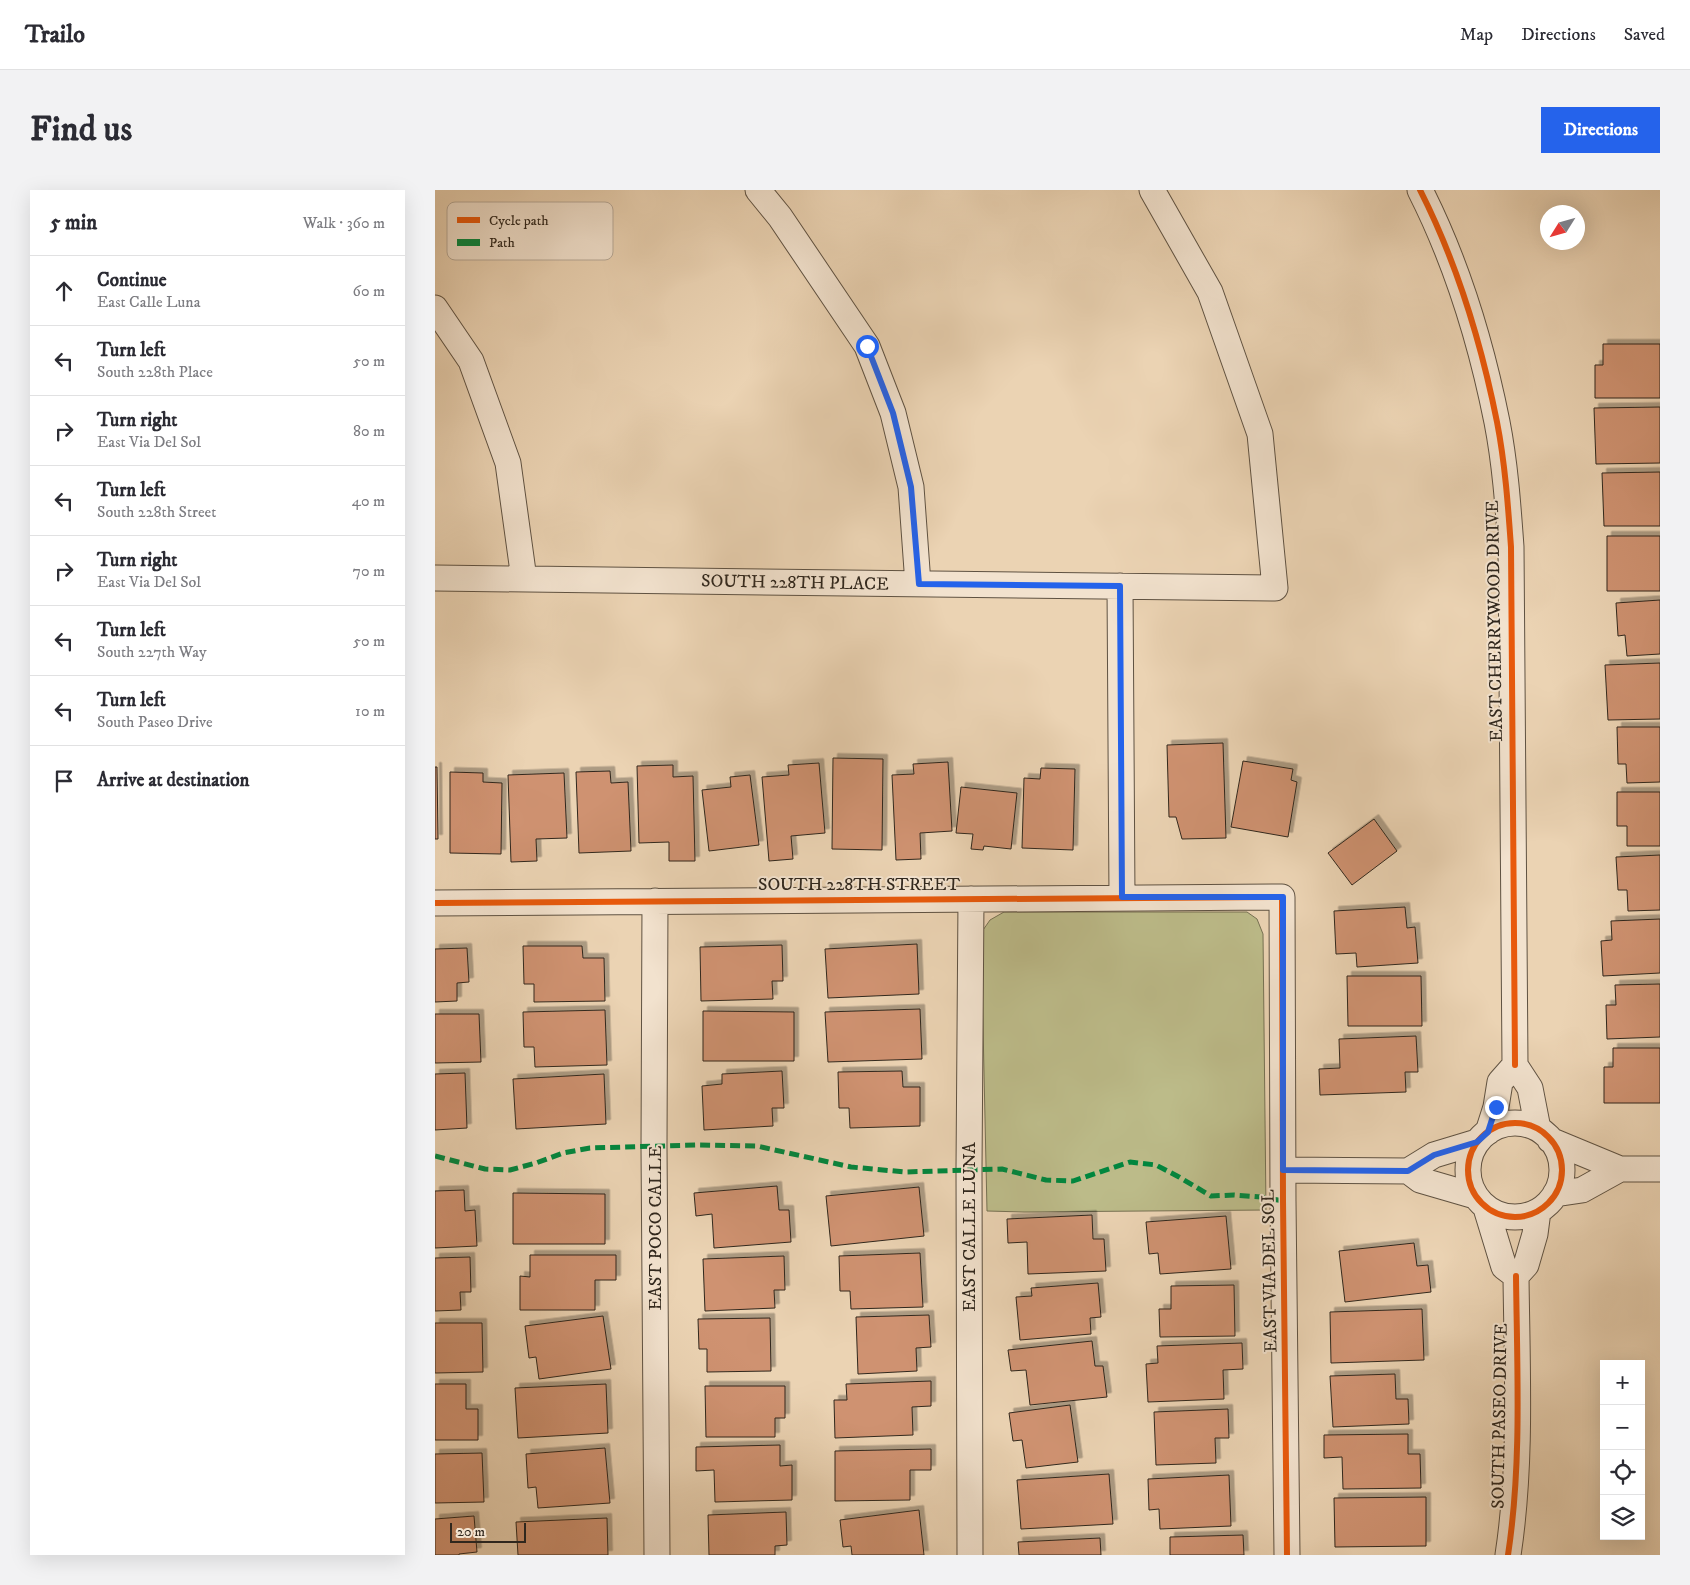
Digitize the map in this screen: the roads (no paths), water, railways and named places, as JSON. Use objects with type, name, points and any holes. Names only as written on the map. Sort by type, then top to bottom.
[{"type":"street","points":[[758,190],[780,217],[867,346],[893,413],[911,487],[919,584]]},
{"type":"street","name":"SOUTH 228TH PLACE","points":[[435,578],[1275,588],[1260,434],[1210,292],[1151,190]]},
{"type":"street","name":"EAST CHERRYWOOD DRIVE","points":[[1420,190],[1433,214],[1459,280],[1478,343],[1497,423],[1507,491],[1511,547],[1515,1065]]},
{"type":"street","points":[[435,308],[471,361],[508,463],[524,579]]},
{"type":"street","points":[[1120,586],[1122,897]]},
{"type":"street","name":"SOUTH 228TH STREET","points":[[435,903],[1283,897]]},
{"type":"street","name":"EAST VIA DEL SOL","points":[[1283,897],[1283,1170],[1287,1555]]},
{"type":"street","name":"EAST CALLE LUNA","points":[[970,1555],[969,1169],[971,899]]},
{"type":"street","name":"EAST POCO CALLE","points":[[655,901],[654,1156],[657,1555]]},
{"type":"street","points":[[1408,1171],[1419,1180],[1481,1202],[1499,1214],[1512,1217],[1525,1216],[1538,1211],[1547,1204],[1560,1184],[1561,1161],[1557,1150],[1544,1135],[1530,1088],[1515,1065],[1500,1082],[1496,1107],[1482,1137],[1471,1154],[1468,1168],[1469,1182],[1481,1202],[1504,1267],[1516,1276],[1526,1265],[1535,1234],[1538,1211]]},
{"type":"street","points":[[1283,1170],[1408,1171],[1434,1155],[1482,1137],[1499,1126],[1512,1123],[1525,1124],[1544,1135],[1620,1169],[1660,1169]]},
{"type":"street","points":[[1555,1194],[1582,1190],[1620,1169]]},
{"type":"street","name":"SOUTH PASEO DRIVE","points":[[1507,1555],[1516,1486],[1516,1276]]}]
